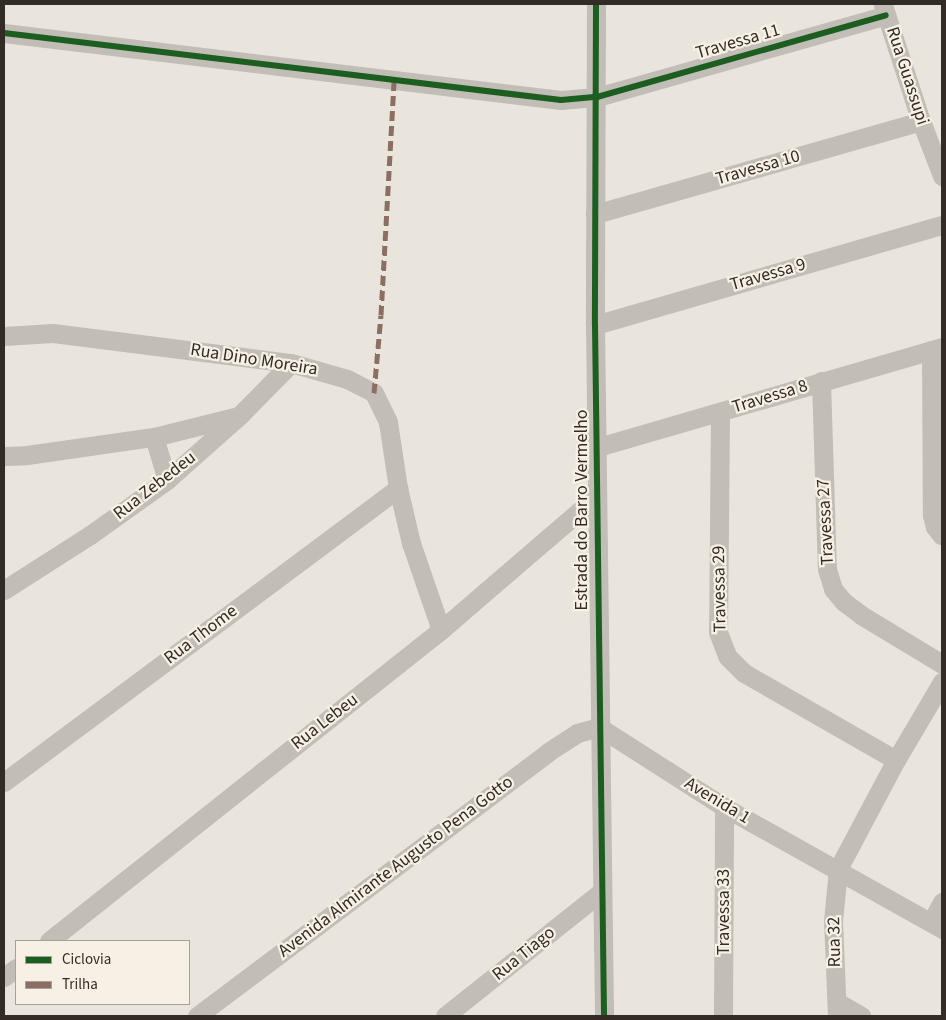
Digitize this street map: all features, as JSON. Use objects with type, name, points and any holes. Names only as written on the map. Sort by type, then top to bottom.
[{"type":"street","name":"Estrada do Barro Vermelho","points":[[596,4],[595,325],[604,1016]]},
{"type":"street","name":"Travessa 11","points":[[4,33],[561,100],[597,98],[885,10]]},
{"type":"street","name":"Rua Guassupi","points":[[885,10],[921,121],[942,172]]},
{"type":"street","name":"Travessa 10","points":[[595,214],[921,121]]},
{"type":"street","name":"Travessa 9","points":[[595,325],[942,225]]},
{"type":"street","name":"Rua Dino Moreira","points":[[4,336],[53,333],[291,362],[347,379],[374,393],[388,422],[398,488],[414,552],[441,630]]},
{"type":"street","name":"Travessa 8","points":[[598,447],[937,349]]},
{"type":"street","points":[[937,349],[932,515],[935,527],[942,536]]},
{"type":"street","name":"Rua Zebedeu","points":[[4,590],[90,536],[168,480],[239,416],[291,362]]},
{"type":"street","name":"Travessa 27","points":[[821,381],[827,569],[833,589],[844,602],[860,615],[942,664]]},
{"type":"street","name":"Travessa 29","points":[[720,412],[718,632],[727,656],[744,673],[896,760]]},
{"type":"street","points":[[4,456],[27,455],[154,437],[239,416]]},
{"type":"street","points":[[154,437],[168,480]]},
{"type":"street","name":"Rua Thome","points":[[4,782],[398,488]]},
{"type":"street","name":"Rua Lebeu","points":[[50,940],[441,630],[597,496]]},
{"type":"street","points":[[838,869],[896,760],[942,682]]},
{"type":"street","name":"Avenida 1","points":[[599,727],[724,807],[937,926]]},
{"type":"street","name":"Avenida Almirante Augusto Pena Gotto","points":[[198,1016],[548,752],[578,733],[599,727]]},
{"type":"street","name":"Travessa 33","points":[[723,1016],[724,807]]},
{"type":"street","name":"Rua 32","points":[[836,1009],[834,921],[838,869]]},
{"type":"street","name":"Rua Tiago","points":[[445,1016],[602,891]]},
{"type":"street","points":[[937,926],[942,902]]},
{"type":"street","points":[[4,978],[15,969]]},
{"type":"street","points":[[836,1009],[861,1016]]},
{"type":"marked path","points":[[374,393],[381,315],[394,81]]},
{"type":"cycle path","points":[[596,4],[595,325],[604,1016]]},
{"type":"cycle path","points":[[4,33],[561,100],[597,97],[886,15]]}]
